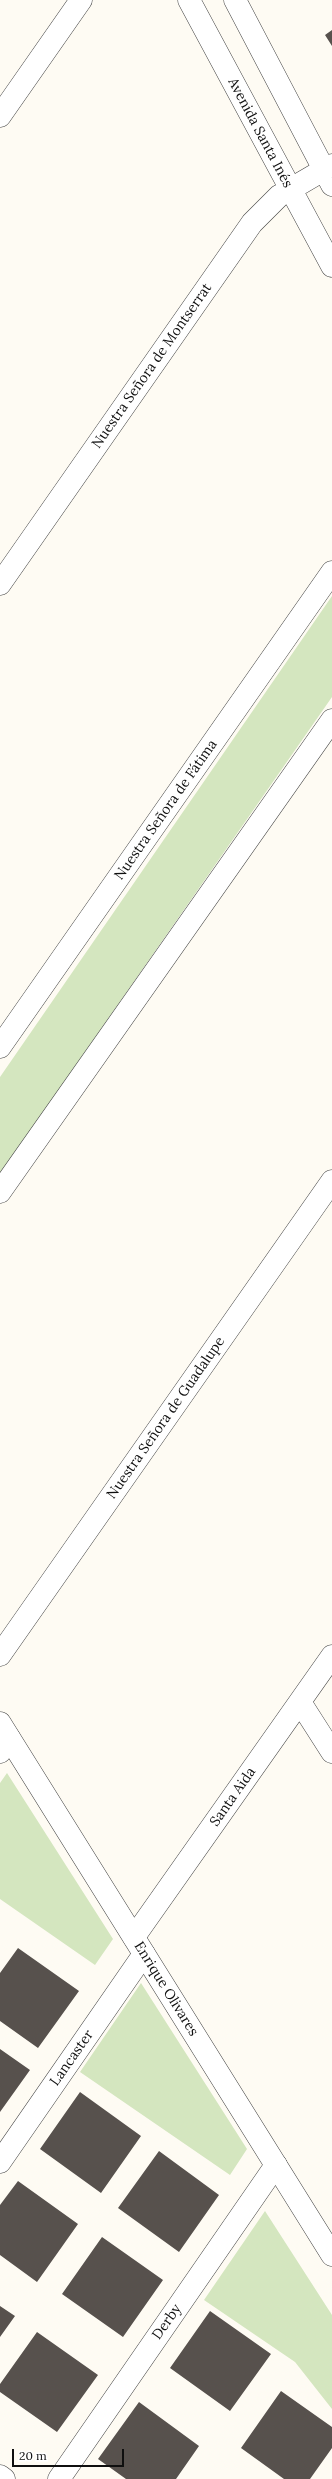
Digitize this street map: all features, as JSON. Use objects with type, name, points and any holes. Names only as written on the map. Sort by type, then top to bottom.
[{"type":"street","points":[[0,116],[81,0]]},
{"type":"street","name":"Avenida Santa Inés","points":[[188,0],[332,266]]},
{"type":"street","points":[[235,0],[329,174]]},
{"type":"street","name":"Nuestra Señora de Montserrat","points":[[0,584],[252,223],[268,204],[290,189],[329,174]]},
{"type":"street","name":"Nuestra Señora de Fátima","points":[[0,1047],[332,572]]},
{"type":"street","points":[[0,1192],[332,720]]},
{"type":"street","name":"Nuestra Señora de Guadalupe","points":[[0,1655],[332,1181]]},
{"type":"street","name":"Santa Aida","points":[[139,1946],[332,1656]]},
{"type":"street","points":[[300,1702],[332,1752]]},
{"type":"street","name":"Enrique Olivares","points":[[3,1738],[139,1946],[332,2255]]},
{"type":"street","name":"Lancaster","points":[[0,2162],[139,1946]]},
{"type":"street","name":"Derby","points":[[59,2479],[276,2165]]},
{"type":"street","points":[[0,2476],[4,2479]]},
{"type":"green space","points":[[332,596],[332,697],[0,1174],[0,1077]]},
{"type":"green space","points":[[7,1773],[113,1939],[95,1965],[0,1899],[0,1783]]},
{"type":"green space","points":[[141,1983],[247,2149],[230,2175],[80,2072]]},
{"type":"green space","points":[[265,2211],[332,2315],[332,2409],[295,2362],[204,2300]]},
{"type":"building","points":[[332,30],[332,46],[325,35]]},
{"type":"building","points":[[18,1948],[79,1991],[38,2048],[0,2021],[0,1973]]},
{"type":"building","points":[[0,2049],[30,2070],[0,2112]]},
{"type":"building","points":[[80,2092],[141,2136],[101,2193],[40,2149]]},
{"type":"building","points":[[159,2151],[219,2195],[179,2252],[118,2208]]},
{"type":"building","points":[[18,2181],[78,2224],[37,2282],[0,2255],[0,2205]]},
{"type":"building","points":[[102,2237],[163,2280],[123,2337],[62,2294]]},
{"type":"building","points":[[0,2306],[15,2316],[0,2337]]},
{"type":"building","points":[[210,2311],[271,2354],[230,2411],[170,2368]]},
{"type":"building","points":[[37,2332],[98,2375],[57,2432],[0,2392],[0,2384]]},
{"type":"building","points":[[281,2391],[332,2427],[332,2448],[310,2479],[284,2479],[241,2448]]},
{"type":"building","points":[[139,2402],[199,2446],[176,2479],[126,2479],[98,2459]]}]
